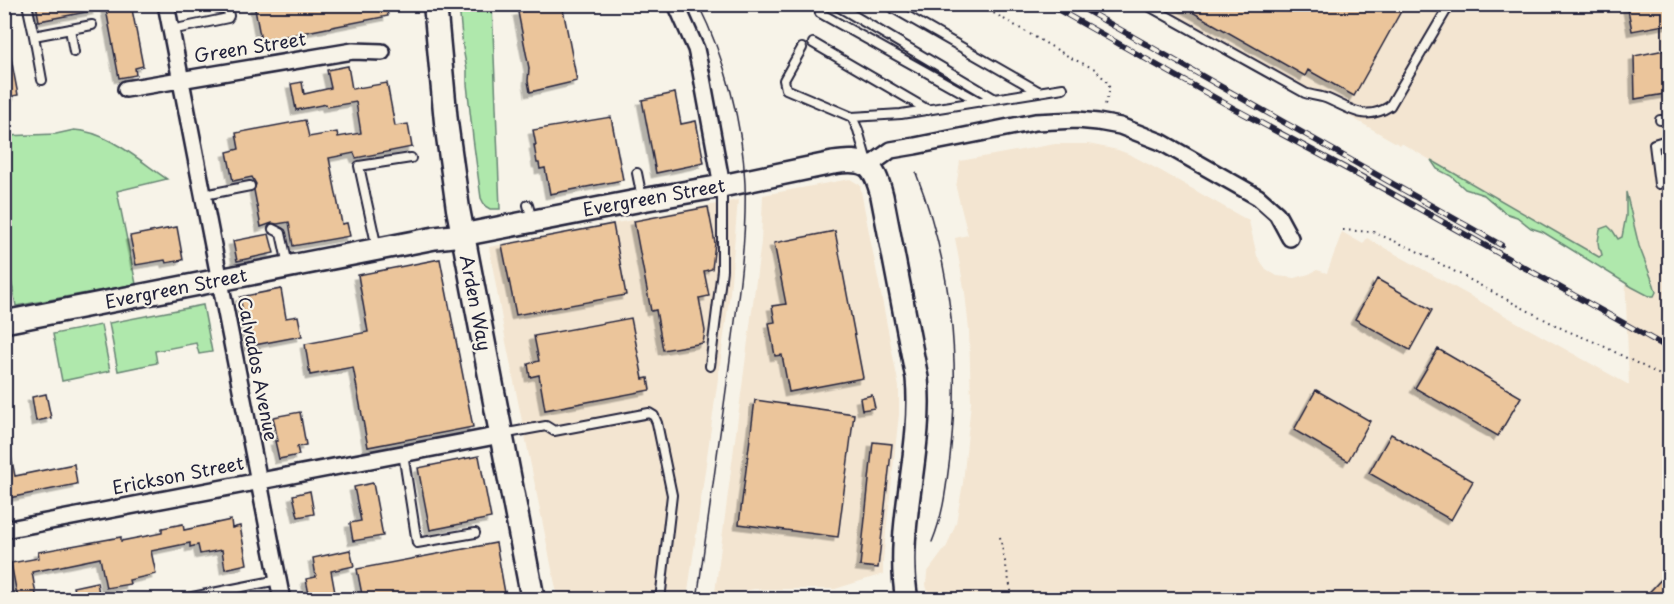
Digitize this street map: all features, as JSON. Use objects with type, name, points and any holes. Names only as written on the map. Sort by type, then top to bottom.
[{"type":"main road","name":"Arden Way","points":[[435,4],[446,122],[462,235],[532,600]]},
{"type":"street","name":"Calvados Avenue","points":[[166,4],[282,600]]},
{"type":"street","points":[[676,4],[696,49],[722,186]]},
{"type":"street","name":"Green Street","points":[[126,89],[353,51],[382,52]]},
{"type":"street","points":[[907,600],[903,558],[919,393],[884,203],[877,178],[869,166],[891,150],[1035,122],[1077,120],[1098,122],[1120,126],[1161,142],[1258,197],[1276,214],[1290,238]]},
{"type":"street","name":"Evergreen Street","points":[[4,322],[462,235],[530,213],[642,200],[848,161],[869,166]]},
{"type":"street","name":"Erickson Street","points":[[4,530],[501,435]]},
{"type":"lane","points":[[27,4],[42,80]]},
{"type":"lane","points":[[171,30],[228,18],[226,4]]},
{"type":"lane","points":[[834,4],[995,99]]},
{"type":"lane","points":[[886,4],[1038,91]]},
{"type":"lane","points":[[1145,4],[1305,93],[1325,98],[1355,112],[1371,114],[1390,106],[1450,4]]},
{"type":"lane","points":[[820,14],[980,102]]},
{"type":"lane","points":[[34,36],[92,25]]},
{"type":"lane","points":[[70,29],[74,52]]},
{"type":"lane","points":[[813,44],[928,110]]},
{"type":"lane","points":[[802,48],[784,80],[786,89],[852,117],[901,114],[1063,88]]},
{"type":"lane","points":[[852,117],[869,166]]},
{"type":"lane","points":[[1660,120],[1670,120]]},
{"type":"lane","points":[[1659,184],[1654,144],[1670,139]]},
{"type":"lane","points":[[377,250],[359,166],[411,158]]},
{"type":"lane","points":[[637,174],[642,200]]},
{"type":"lane","points":[[204,195],[250,186]]},
{"type":"lane","points":[[710,366],[722,270],[722,186]]},
{"type":"lane","points":[[273,229],[281,234],[289,267]]},
{"type":"lane","points":[[501,435],[546,426],[554,431],[649,413],[654,416],[672,495],[660,600]]},
{"type":"lane","points":[[403,453],[417,543],[475,533]]},
{"type":"lane","points":[[177,600],[278,580]]},
{"type":"path","points":[[978,4],[1073,59],[1095,69],[1110,89],[1098,122]]},
{"type":"path","points":[[1343,230],[1373,232],[1413,249],[1565,330],[1597,343],[1670,380]]},
{"type":"path","points":[[1000,537],[1012,600]]},
{"type":"shaded area","points":[[1137,5],[1669,5],[1669,599],[930,600],[926,585],[927,573],[947,546],[956,523],[963,483],[971,402],[969,330],[955,238],[968,235],[956,188],[960,161],[1055,144],[1088,144],[1118,150],[1161,171],[1249,221],[1257,256],[1266,269],[1277,276],[1295,278],[1317,270],[1327,273],[1342,232],[1363,244],[1367,238],[1629,385],[1625,272],[1401,143],[1400,145],[1335,108],[1294,93]]},
{"type":"shaded area","points":[[850,179],[860,185],[899,387],[899,414],[883,574],[835,589],[754,589],[737,593],[727,599],[714,600],[761,242],[763,195]]},
{"type":"shaded area","points":[[738,200],[730,293],[687,599],[558,599],[489,247]]},
{"type":"green space","points":[[459,5],[492,5],[500,209],[490,209],[485,206],[481,198]]},
{"type":"green space","points":[[74,130],[111,141],[167,179],[117,191],[136,284],[16,306],[5,248],[5,136],[56,134]]},
{"type":"green space","points":[[1431,160],[1599,257],[1602,255],[1598,242],[1600,229],[1608,226],[1618,239],[1622,237],[1626,216],[1626,192],[1639,246],[1656,292],[1654,296],[1649,296],[1632,287],[1543,232],[1505,213],[1484,195],[1465,189],[1451,176],[1437,169]]},
{"type":"green space","points":[[203,305],[212,352],[199,354],[196,343],[155,351],[157,363],[118,371],[109,323]]},
{"type":"green space","points":[[101,325],[110,371],[62,381],[53,334]]},
{"type":"building","points":[[36,4],[96,4],[97,10],[39,21]]},
{"type":"building","points":[[105,4],[131,4],[143,66],[135,68],[136,75],[119,78]]},
{"type":"building","points":[[254,4],[386,4],[388,16],[261,41]]},
{"type":"building","points":[[562,4],[577,81],[530,92],[529,68],[518,12]]},
{"type":"building","points":[[1178,4],[1405,4],[1354,96],[1308,70],[1305,76]]},
{"type":"building","points":[[1627,4],[1670,4],[1670,24],[1632,31]]},
{"type":"building","points":[[1670,49],[1670,93],[1635,99],[1634,56]]},
{"type":"building","points":[[4,53],[10,53],[18,95],[4,98]]},
{"type":"building","points":[[348,66],[352,89],[387,83],[395,126],[408,124],[412,147],[356,158],[354,153],[329,158],[342,224],[347,223],[350,236],[293,246],[289,222],[272,223],[261,227],[254,190],[256,184],[252,177],[233,181],[227,152],[239,149],[236,133],[305,120],[309,137],[337,132],[338,137],[361,133],[356,102],[327,107],[326,104],[296,110],[291,84],[302,82],[304,94],[331,88],[327,70]]},
{"type":"building","points":[[675,93],[681,124],[696,121],[704,163],[656,173],[642,100]]},
{"type":"building","points":[[611,117],[623,180],[550,194],[545,168],[540,169],[537,163],[533,130]]},
{"type":"building","points":[[708,207],[715,243],[712,269],[704,271],[709,296],[699,298],[705,331],[703,343],[663,350],[656,310],[651,311],[634,221]]},
{"type":"building","points":[[613,224],[626,295],[516,315],[502,245]]},
{"type":"building","points":[[177,227],[183,260],[166,263],[165,260],[136,265],[130,236]]},
{"type":"building","points":[[835,231],[863,378],[789,392],[782,355],[775,356],[769,323],[775,322],[772,306],[786,304],[774,243]]},
{"type":"building","points":[[269,234],[274,253],[237,261],[233,241]]},
{"type":"building","points":[[440,259],[473,427],[368,447],[353,367],[310,375],[305,344],[368,332],[358,275]]},
{"type":"building","points":[[1377,279],[1432,310],[1410,350],[1355,319]]},
{"type":"building","points":[[281,289],[286,318],[298,316],[302,336],[249,346],[240,297]]},
{"type":"building","points":[[631,318],[643,379],[648,378],[650,390],[545,410],[539,375],[530,377],[528,364],[539,361],[534,336]]},
{"type":"building","points":[[1438,349],[1521,397],[1498,436],[1415,388]]},
{"type":"building","points":[[1316,390],[1370,421],[1348,461],[1294,430]]},
{"type":"building","points":[[46,394],[51,418],[36,421],[32,397]]},
{"type":"building","points":[[872,395],[875,408],[862,410],[860,398]]},
{"type":"building","points":[[755,400],[854,414],[838,537],[739,524]]},
{"type":"building","points":[[300,412],[306,445],[297,447],[299,455],[279,459],[273,417]]},
{"type":"building","points":[[1391,434],[1473,481],[1451,520],[1369,473]]},
{"type":"building","points":[[873,442],[892,444],[878,568],[860,566]]},
{"type":"building","points":[[4,451],[10,451],[15,476],[74,464],[77,484],[4,499]]},
{"type":"building","points":[[479,456],[491,518],[430,530],[418,468]]},
{"type":"building","points":[[373,483],[383,536],[353,541],[350,523],[361,521],[354,487]]},
{"type":"building","points":[[310,491],[314,514],[298,517],[293,495]]},
{"type":"building","points":[[231,520],[232,528],[240,526],[247,564],[225,569],[222,550],[200,554],[198,545],[190,547],[190,543],[151,551],[156,574],[129,580],[130,584],[106,588],[100,558],[32,572],[37,600],[18,600],[11,563],[39,558],[38,552],[121,537],[121,541],[162,533],[162,528],[183,524],[184,530]]},
{"type":"building","points":[[496,543],[505,593],[468,600],[363,600],[357,569]]},
{"type":"building","points":[[350,550],[354,566],[331,571],[336,598],[310,600],[306,579],[316,577],[313,558]]},
{"type":"building","points":[[1670,570],[1670,600],[1642,600]]},
{"type":"building","points":[[97,582],[100,600],[76,600],[73,587]]},
{"type":"tram line","points":[[697,600],[737,308],[745,209],[744,161],[731,92],[716,46],[698,4]]},
{"type":"tram line","points":[[916,173],[938,242],[950,312],[953,348],[953,421],[950,457],[942,510],[932,542]]},
{"type":"railway","points":[[1048,4],[1670,349]]},
{"type":"railway","points":[[1075,4],[1501,245]]}]
